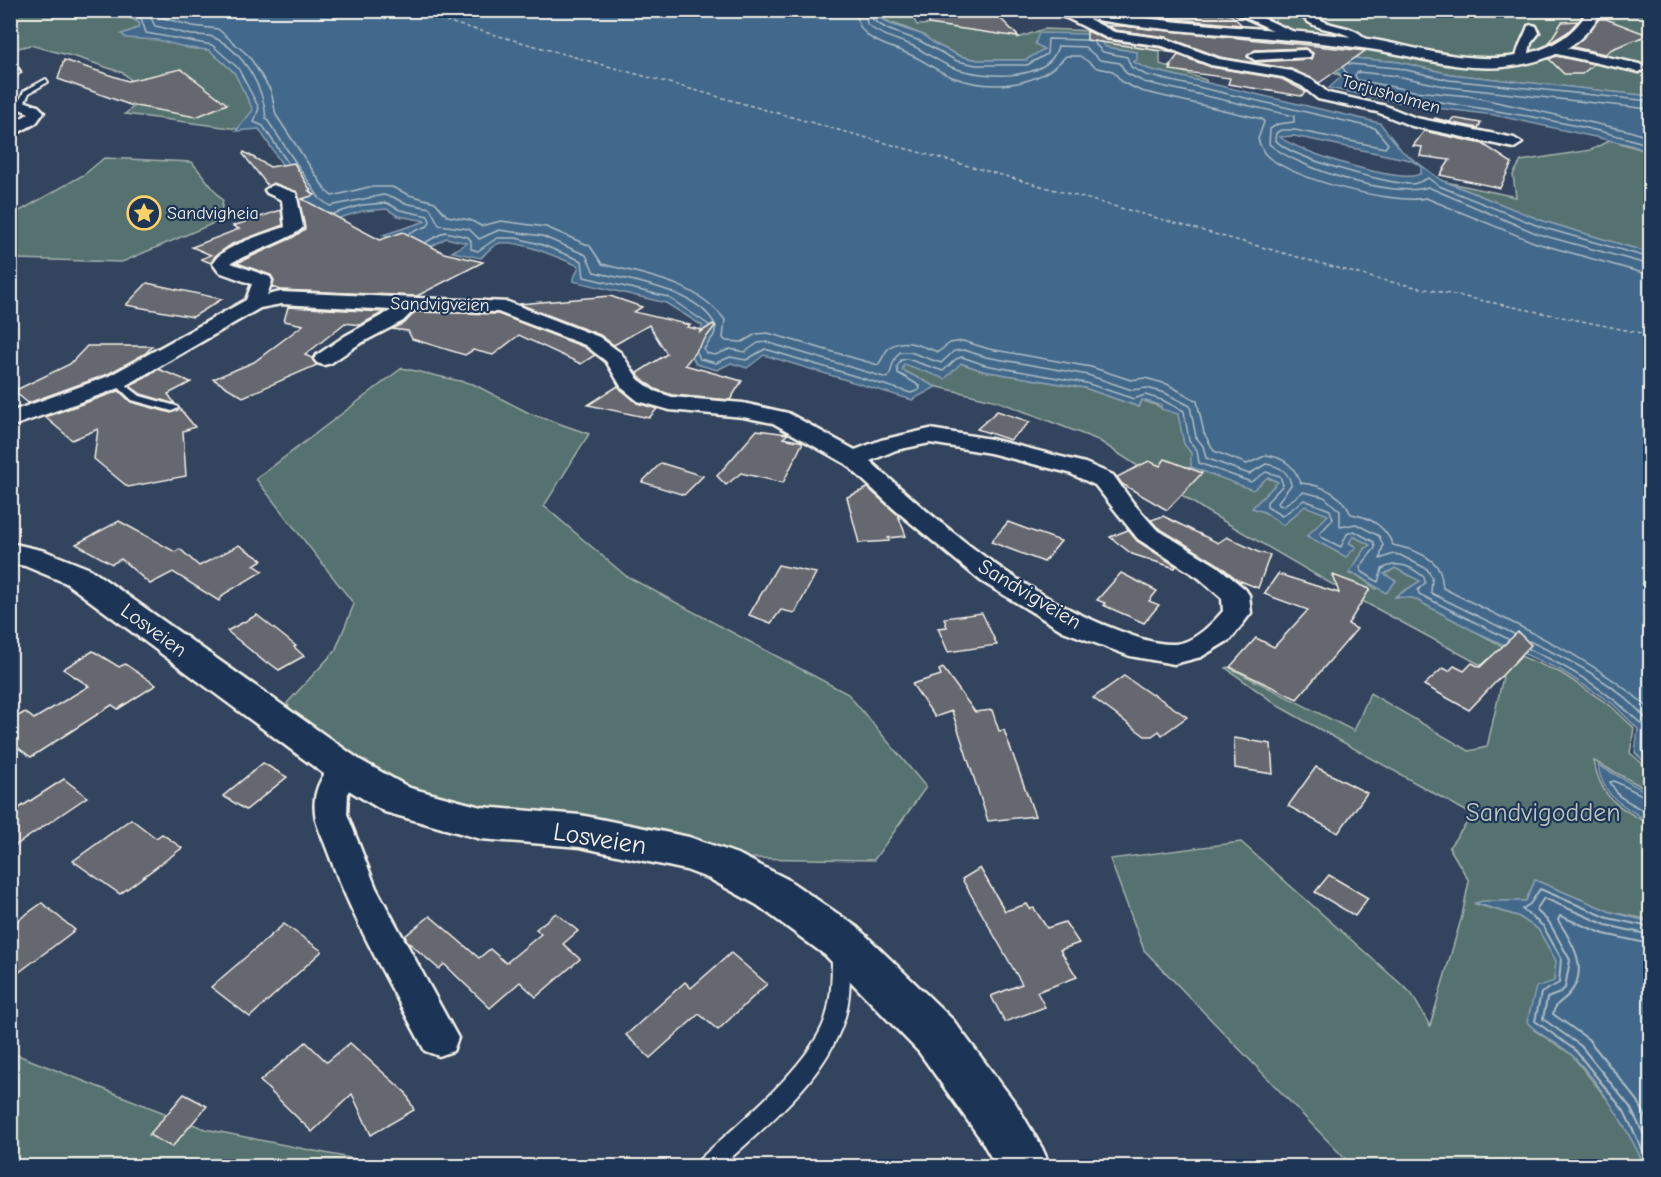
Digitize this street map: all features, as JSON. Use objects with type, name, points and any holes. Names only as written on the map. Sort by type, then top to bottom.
[{"type":"main road","points":[[1063,10],[1133,22],[1363,43],[1478,63],[1522,59],[1557,50],[1572,40],[1589,21],[1591,17],[1588,10]]},
{"type":"main road","name":"Losveien","points":[[10,553],[34,558],[78,576],[346,770],[399,801],[481,823],[580,831],[689,854],[725,867],[772,892],[841,941],[936,1036],[998,1121],[1024,1167]]},
{"type":"street","name":"Torjusholmen","points":[[1050,10],[1073,16],[1112,35],[1166,43],[1216,62],[1286,74],[1307,83],[1323,96],[1381,109],[1412,122],[1514,143]]},
{"type":"street","points":[[1234,10],[1297,36]]},
{"type":"street","points":[[1310,10],[1307,15],[1313,21],[1354,33],[1363,43]]},
{"type":"street","points":[[1522,59],[1525,43],[1533,33],[1532,29]]},
{"type":"street","points":[[1557,50],[1639,68]]},
{"type":"street","name":"Torjusholmen","points":[[1193,55],[1305,54]]},
{"type":"street","points":[[10,133],[32,120],[37,112],[15,102]]},
{"type":"street","points":[[254,303],[263,281],[226,268],[222,264],[223,260],[250,246],[292,230],[294,227],[290,197],[273,190]]},
{"type":"street","name":"Sandvigveien","points":[[10,420],[117,381],[254,303],[281,298],[501,306],[592,340],[614,357],[630,382],[646,396],[670,403],[743,410],[780,418],[854,459],[902,503],[990,575],[1073,624],[1140,649],[1174,654],[1191,650],[1221,632],[1237,613],[1235,595],[1208,572],[1147,534],[1104,480],[1077,468],[990,446],[930,436],[889,445],[854,459]]},
{"type":"street","points":[[324,360],[352,340],[396,317],[410,304]]},
{"type":"street","points":[[346,770],[332,790],[331,814],[360,892],[439,1038]]},
{"type":"lane","points":[[15,102],[26,92],[46,81]]},
{"type":"lane","points":[[117,381],[136,398],[172,408]]},
{"type":"lane","points":[[708,1167],[811,1064],[834,1022],[840,986],[841,941]]},
{"type":"green space","points":[[11,11],[118,15],[140,24],[138,28],[122,34],[167,41],[188,48],[209,50],[234,72],[254,110],[238,129],[125,114],[148,95],[123,73],[79,58],[30,45],[11,50]]},
{"type":"green space","points":[[887,11],[912,11],[911,14],[917,25],[963,23],[1018,38],[1044,29],[1096,31],[1160,52],[1160,64],[1206,80],[1207,83],[1148,69],[1132,62],[1137,52],[1106,47],[1099,43],[1045,49],[1026,60],[978,60],[960,56],[935,44],[923,35],[877,17]]},
{"type":"green space","points":[[1286,11],[1650,11],[1650,96],[1450,74],[1399,62],[1318,55],[1342,76],[1287,56],[1264,32],[1281,13]]},
{"type":"green space","points":[[1610,140],[1650,152],[1650,253],[1543,221],[1446,182],[1516,197],[1513,175],[1521,161],[1591,150]]},
{"type":"green space","points":[[104,158],[192,162],[223,201],[219,221],[122,262],[16,259],[11,262],[11,216],[85,174]]},
{"type":"green space","name":"Sandvigodden","points":[[960,363],[983,371],[1085,388],[1139,407],[1142,400],[1179,414],[1184,444],[1278,482],[1253,508],[1264,512],[1283,525],[1305,505],[1329,515],[1307,536],[1356,547],[1349,543],[1353,536],[1371,545],[1364,549],[1350,574],[1357,575],[1376,589],[1384,575],[1395,568],[1421,581],[1396,596],[1413,598],[1523,657],[1561,673],[1611,706],[1634,728],[1630,753],[1650,770],[1650,791],[1594,761],[1601,785],[1613,801],[1650,825],[1650,920],[1611,912],[1535,880],[1526,901],[1483,901],[1476,904],[1518,916],[1538,929],[1556,961],[1554,981],[1534,1030],[1571,1054],[1620,1115],[1645,1166],[1352,1166],[1144,950],[1110,859],[1241,842],[1411,993],[1430,1026],[1462,916],[1469,881],[1449,847],[1470,819],[1471,814],[1280,707],[1226,668],[1354,731],[1370,693],[1469,751],[1487,747],[1503,677],[1342,590],[1206,511],[1098,440],[997,401],[934,386],[902,370],[904,364]]},
{"type":"green space","points":[[402,368],[473,384],[529,413],[589,434],[544,506],[626,576],[848,694],[926,787],[874,860],[747,858],[555,833],[399,794],[314,754],[287,703],[335,651],[354,604],[256,479]]},
{"type":"green space","points":[[10,1052],[205,1129],[390,1166],[11,1166]]},
{"type":"water","points":[[75,11],[887,11],[878,17],[890,24],[923,35],[935,44],[960,56],[978,60],[1026,60],[1044,49],[1035,44],[1039,33],[1092,34],[1106,47],[1137,52],[1137,60],[1133,62],[1148,69],[1380,123],[1402,151],[1441,180],[1543,221],[1650,253],[1650,767],[1635,753],[1638,729],[1613,704],[1562,671],[1472,630],[1413,598],[1395,597],[1420,581],[1395,568],[1384,574],[1396,581],[1386,593],[1357,575],[1349,573],[1370,545],[1353,536],[1349,543],[1356,547],[1346,557],[1307,536],[1328,515],[1305,506],[1283,525],[1264,512],[1252,508],[1278,482],[1268,477],[1253,490],[1191,467],[1191,453],[1184,444],[1178,414],[1161,409],[1161,405],[1142,400],[1139,407],[1085,388],[983,371],[961,363],[945,379],[904,364],[902,370],[936,387],[912,400],[764,355],[747,368],[731,363],[717,370],[696,364],[687,346],[703,326],[666,303],[573,281],[579,266],[551,254],[518,244],[500,243],[492,247],[481,258],[452,252],[467,243],[446,238],[417,255],[383,235],[426,221],[398,216],[387,209],[363,211],[329,221],[311,209],[259,129],[236,131],[253,110],[234,72],[209,50],[188,48],[158,40],[126,38],[122,34],[138,28],[140,24],[134,19],[112,13]],"holes":[[[1294,136],[1410,160],[1421,166],[1421,173],[1411,176],[1395,175],[1351,166],[1307,150],[1280,137]]]},
{"type":"water","points":[[1318,55],[1399,62],[1450,74],[1650,96],[1650,152],[1627,144],[1494,115],[1412,105],[1329,88],[1342,76]]},
{"type":"water","points":[[1598,765],[1650,794],[1650,822],[1623,806],[1609,793],[1600,776]]},
{"type":"water","points":[[1535,880],[1611,912],[1650,922],[1650,1166],[1645,1166],[1613,1108],[1584,1067],[1567,1050],[1538,1032],[1527,1022],[1536,987],[1554,981],[1556,961],[1538,929],[1518,916],[1475,903],[1526,901]]},
{"type":"building","points":[[930,10],[992,10],[1019,37],[929,24]]},
{"type":"building","points":[[1231,15],[1242,25],[1144,16]]},
{"type":"building","points":[[1599,19],[1606,19],[1648,35],[1605,54],[1573,47]]},
{"type":"building","points":[[1578,21],[1568,32],[1548,44],[1562,22]]},
{"type":"building","points":[[1108,26],[1365,51],[1319,83],[1291,69],[1220,57],[1166,37],[1115,30]],"holes":[[[1305,48],[1313,53],[1311,59],[1255,62],[1247,57],[1255,50]]]},
{"type":"building","points":[[1087,31],[1107,40],[1162,48],[1175,53],[1087,40]]},
{"type":"building","points":[[1178,55],[1211,67],[1282,79],[1306,92],[1301,96],[1228,84],[1230,78],[1170,70],[1172,67],[1169,67]]},
{"type":"building","points":[[1556,56],[1594,64],[1582,74],[1564,74],[1549,59]]},
{"type":"building","points":[[64,60],[128,81],[181,69],[227,104],[196,117],[130,105],[58,79]]},
{"type":"building","points":[[1453,118],[1481,123],[1478,128],[1434,119],[1450,122]]},
{"type":"building","points":[[1424,131],[1483,144],[1512,163],[1500,188],[1440,175],[1450,160],[1420,156],[1422,147],[1413,146]]},
{"type":"building","points":[[244,152],[270,167],[294,163],[311,191],[309,191],[315,195],[302,199],[380,240],[403,232],[444,253],[483,262],[417,296],[280,290],[272,287],[274,280],[271,275],[237,263],[292,238],[305,229],[298,193],[274,183],[268,186],[243,154]]},
{"type":"building","points":[[281,210],[283,225],[232,244],[215,256],[211,263],[201,259],[211,255],[192,247],[239,229],[233,226]]},
{"type":"building","points":[[147,283],[222,299],[193,317],[126,305]]},
{"type":"building","points":[[610,296],[642,307],[634,312],[690,325],[687,327],[702,330],[699,333],[713,324],[715,326],[685,365],[742,381],[730,400],[672,395],[655,389],[640,377],[637,373],[667,354],[649,325],[614,345],[600,335],[519,304]]},
{"type":"building","points":[[288,307],[384,312],[360,325],[345,323],[305,355],[312,358],[317,365],[243,397],[213,379],[254,362],[303,325],[284,321]]},
{"type":"building","points":[[415,312],[498,314],[584,347],[595,355],[581,364],[519,335],[493,355],[473,350],[465,355],[412,339],[408,331],[392,329],[405,323]]},
{"type":"building","points":[[87,346],[152,346],[146,353],[108,374],[28,403],[14,391],[70,364]]},
{"type":"building","points":[[158,369],[191,382],[168,394],[175,404],[141,394],[130,386]]},
{"type":"building","points":[[618,386],[637,403],[657,409],[649,418],[588,405]]},
{"type":"building","points":[[119,391],[131,402],[171,413],[180,409],[195,427],[183,431],[186,476],[128,487],[94,459],[98,429],[72,440],[45,417]]},
{"type":"building","points":[[997,411],[1030,422],[1010,440],[977,429]]},
{"type":"building","points":[[757,430],[788,434],[783,438],[803,442],[783,483],[741,473],[726,485],[717,476]]},
{"type":"building","points":[[1165,459],[1202,473],[1167,510],[1122,484],[1117,477],[1149,461],[1160,466]]},
{"type":"building","points":[[661,463],[703,476],[684,495],[642,482]]},
{"type":"building","points":[[868,488],[898,515],[906,536],[888,538],[889,541],[859,543],[847,497]]},
{"type":"building","points":[[1163,516],[1218,543],[1227,537],[1258,552],[1270,555],[1258,588],[1238,580],[1218,564],[1157,527],[1151,520]]},
{"type":"building","points":[[119,521],[175,552],[180,549],[199,566],[239,545],[262,560],[254,565],[263,571],[224,594],[219,601],[173,572],[150,584],[121,559],[112,564],[76,544]]},
{"type":"building","points":[[1008,522],[1061,541],[1044,562],[991,542]]},
{"type":"building","points":[[1128,530],[1137,541],[1176,566],[1175,568],[1132,554],[1110,537]]},
{"type":"building","points":[[778,565],[816,573],[795,613],[781,610],[771,623],[749,615]]},
{"type":"building","points":[[1121,573],[1157,591],[1149,601],[1159,605],[1144,623],[1103,605],[1105,603],[1097,600]]},
{"type":"building","points":[[1278,574],[1339,593],[1333,575],[1370,589],[1348,624],[1357,629],[1297,699],[1230,667],[1256,638],[1274,647],[1308,610],[1264,594]]},
{"type":"building","points":[[982,613],[997,645],[948,652],[938,628],[947,627],[944,618]]},
{"type":"building","points":[[257,615],[296,646],[294,647],[304,656],[279,670],[268,662],[266,663],[227,631]]},
{"type":"building","points":[[1518,632],[1531,645],[1469,710],[1424,685],[1443,668],[1449,671],[1454,666],[1464,671],[1472,663],[1480,667]]},
{"type":"building","points":[[93,651],[119,667],[125,664],[156,685],[118,709],[112,705],[31,757],[10,742],[10,721],[25,712],[34,719],[89,686],[63,669]]},
{"type":"building","points":[[943,668],[975,712],[992,710],[999,731],[1004,730],[1035,816],[988,821],[952,711],[935,717],[912,684],[941,675],[939,670]]},
{"type":"building","points":[[1124,676],[1187,717],[1162,735],[1159,731],[1152,736],[1145,736],[1093,698]]},
{"type":"building","points":[[1234,738],[1271,744],[1273,774],[1235,768]]},
{"type":"building","points":[[263,763],[287,777],[246,810],[223,796]]},
{"type":"building","points":[[1316,767],[1367,793],[1338,833],[1288,806]]},
{"type":"building","points":[[64,779],[87,797],[10,849],[10,814]]},
{"type":"building","points":[[131,819],[156,838],[162,834],[182,848],[120,894],[73,861]]},
{"type":"building","points":[[980,868],[1005,911],[1027,904],[1030,909],[1034,908],[1047,928],[1065,922],[1079,943],[1060,950],[1077,977],[1037,992],[1045,1007],[1005,1022],[991,996],[1022,984],[962,879]]},
{"type":"building","points":[[1329,875],[1368,898],[1355,916],[1315,892]]},
{"type":"building","points":[[42,903],[75,930],[10,979],[10,926]]},
{"type":"building","points":[[556,913],[578,931],[563,944],[580,959],[536,997],[520,982],[490,1008],[444,964],[439,969],[408,942],[405,936],[430,916],[479,958],[490,949],[506,963],[541,934],[536,929]]},
{"type":"building","points":[[284,924],[322,951],[250,1017],[211,987]]},
{"type":"building","points":[[731,953],[767,984],[718,1030],[699,1014],[650,1058],[626,1035],[685,982],[691,988]]},
{"type":"building","points":[[306,1042],[327,1062],[350,1043],[406,1093],[414,1110],[371,1135],[352,1094],[312,1132],[260,1081]]},
{"type":"building","points":[[184,1094],[207,1106],[172,1147],[149,1135]]},
{"type":"ferry route","points":[[405,10],[1377,279],[1650,335]]},
{"type":"place","name":"Sandvigheia","points":[[144,213]]}]
